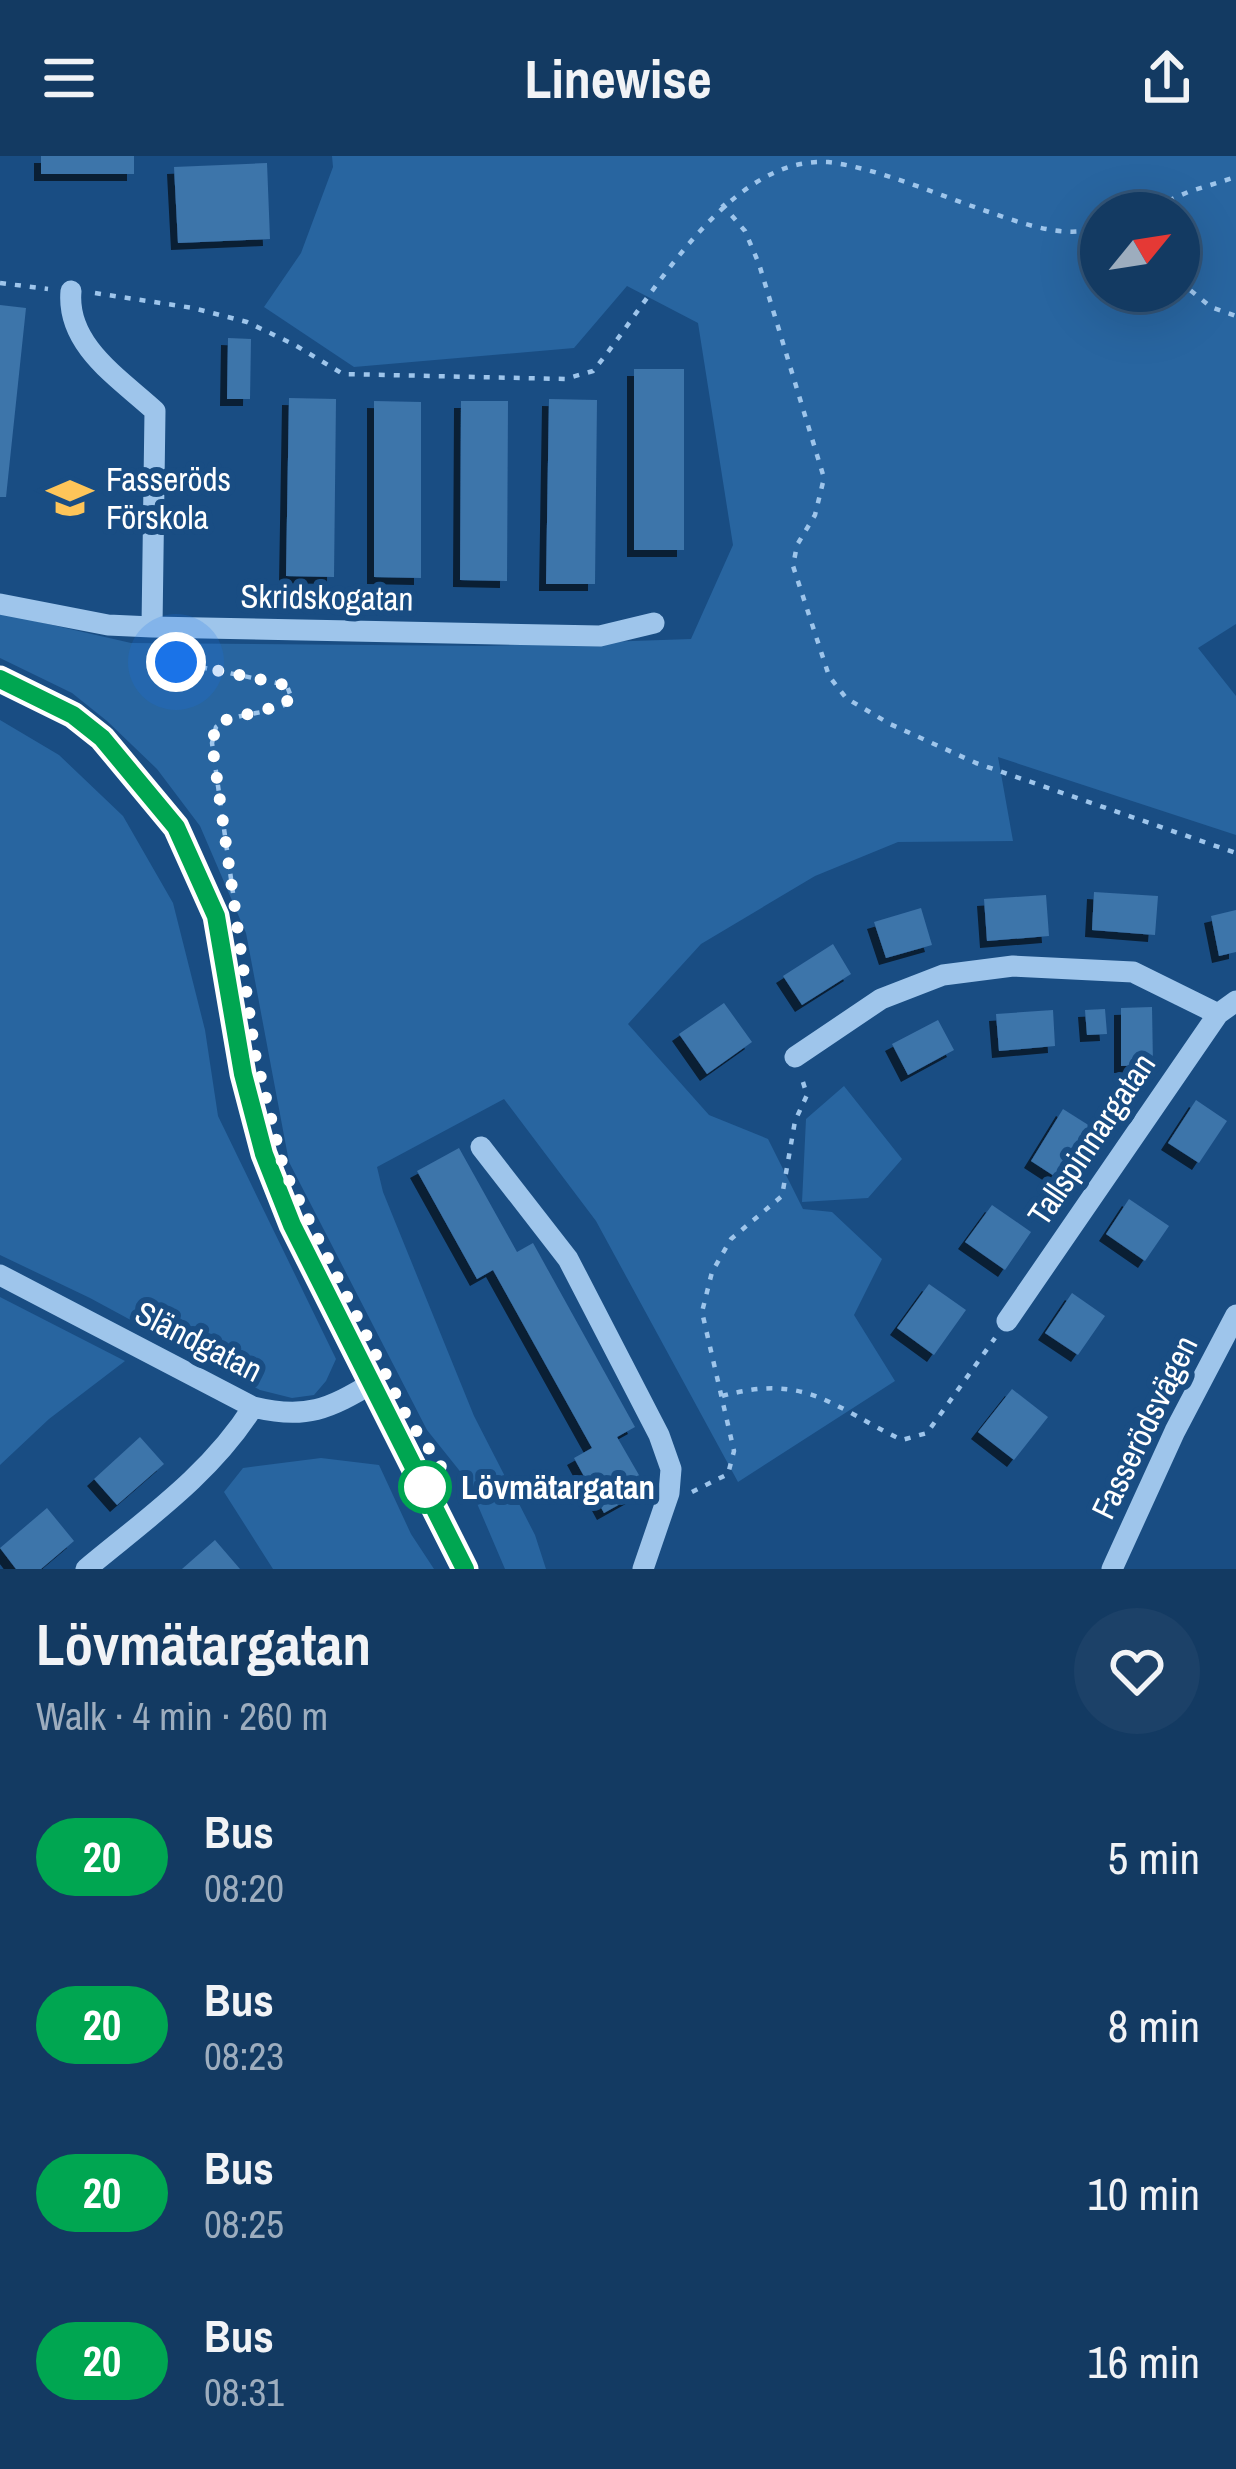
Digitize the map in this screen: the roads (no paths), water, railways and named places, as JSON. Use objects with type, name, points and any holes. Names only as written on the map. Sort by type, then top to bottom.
[{"type":"street","points":[[71,291],[69,314],[85,345],[155,412],[152,627]]},
{"type":"street","name":"Skridskogatan","points":[[0,604],[108,625],[152,627],[600,636],[654,623]]},
{"type":"street","points":[[0,679],[73,715],[102,738],[176,827],[216,916],[243,1074],[264,1154],[292,1225],[465,1569]]},
{"type":"street","points":[[795,1057],[881,999],[943,975],[1012,966],[1133,972],[1227,1007]]},
{"type":"street","name":"Tallspinnargatan","points":[[1007,1321],[1227,1007]]},
{"type":"street","points":[[481,1147],[568,1259],[659,1435],[671,1469],[669,1493],[643,1569]]},
{"type":"street","name":"Sländgatan","points":[[0,1275],[253,1407],[308,1414],[374,1382]]},
{"type":"street","name":"Fasserödsvägen","points":[[1112,1569],[1175,1431],[1236,1315]]},
{"type":"street","points":[[86,1569],[208,1467],[253,1407]]},
{"type":"place","name":"Fasseröds Förskola","points":[[70,498]]},
{"type":"place","name":"Lövmätargatan","points":[[425,1487]]}]
